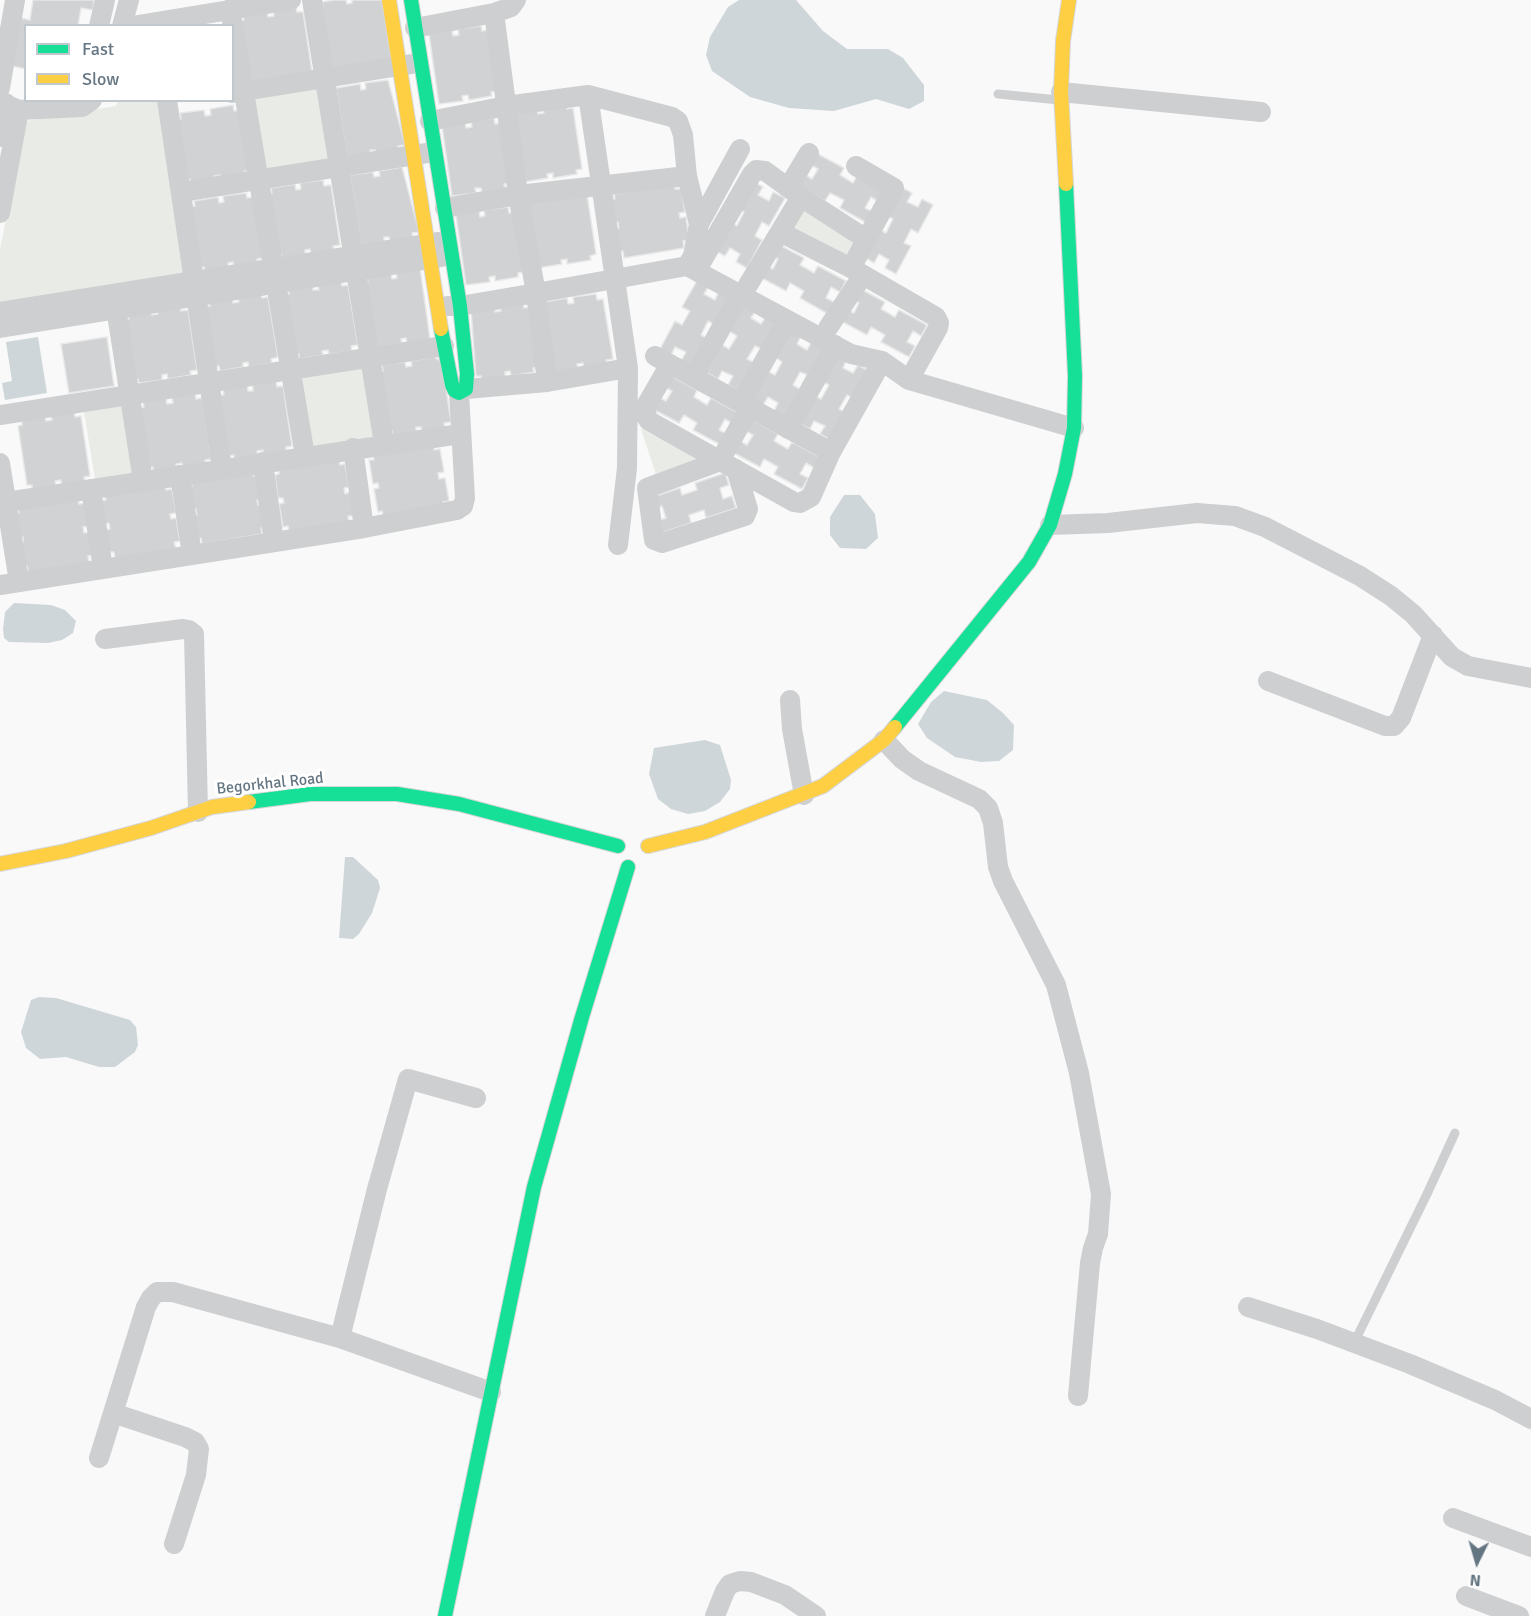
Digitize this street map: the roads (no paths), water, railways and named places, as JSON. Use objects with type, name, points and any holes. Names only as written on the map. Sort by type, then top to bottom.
[{"type":"street","points":[[0,213],[10,99],[15,0]]},
{"type":"street","points":[[99,24],[105,0]]},
{"type":"street","points":[[123,24],[129,0]]},
{"type":"street","points":[[156,24],[230,9],[291,0]]},
{"type":"street","points":[[312,0],[384,444]]},
{"type":"street","points":[[389,0],[444,346],[454,391],[547,382],[628,368]]},
{"type":"street","points":[[0,463],[6,502],[9,584],[364,528],[457,510],[463,506],[465,498],[460,434],[463,391],[467,374],[459,300],[411,0]]},
{"type":"street","points":[[415,28],[494,13],[511,7],[516,0]]},
{"type":"street","points":[[639,852],[624,838],[617,851],[620,861],[639,852],[705,832],[804,795],[844,772],[884,740],[1029,562],[1050,525],[1065,474],[1074,428],[1073,317],[1061,96],[1063,41],[1069,0]]},
{"type":"street","points":[[230,9],[231,24]]},
{"type":"street","points":[[494,13],[518,195],[535,287],[547,382]]},
{"type":"street","points":[[234,50],[238,92],[259,180],[305,456]]},
{"type":"street","points":[[238,92],[421,62]]},
{"type":"street","points":[[588,95],[628,368],[627,468],[618,545]]},
{"type":"street","points":[[430,121],[506,106],[588,95],[672,117],[678,121],[682,135],[687,176],[699,224]]},
{"type":"street","points":[[1061,96],[1261,112]]},
{"type":"street","points":[[0,137],[10,99]]},
{"type":"street","points":[[37,102],[82,107],[90,102]]},
{"type":"street","points":[[173,102],[181,192],[222,469]]},
{"type":"street","points":[[694,261],[699,224],[740,149]]},
{"type":"street","points":[[181,192],[436,153]]},
{"type":"street","points":[[694,377],[780,232],[809,153]]},
{"type":"street","points":[[788,429],[832,337],[857,271],[866,239],[894,188],[856,166]]},
{"type":"street","points":[[694,261],[752,174],[761,170],[866,239]]},
{"type":"street","points":[[445,208],[518,195],[687,176]]},
{"type":"street","points":[[780,232],[857,271],[938,321],[938,328],[909,380]]},
{"type":"street","points":[[0,312],[195,288],[450,248]]},
{"type":"street","points":[[437,300],[459,300],[694,261],[832,337]]},
{"type":"street","points":[[0,328],[116,308],[195,288]]},
{"type":"street","points":[[744,290],[787,320],[855,343],[875,359],[909,380],[1074,428]]},
{"type":"street","points":[[116,308],[143,481]]},
{"type":"street","points":[[728,465],[647,488],[654,540],[657,543],[745,516],[748,509],[728,465],[745,405],[787,320]]},
{"type":"street","points":[[0,415],[444,346]]},
{"type":"street","points":[[831,452],[662,360],[647,404],[646,416],[650,421],[794,502],[800,503],[811,497],[875,359]]},
{"type":"street","points":[[6,502],[353,448],[460,434]]},
{"type":"street","points":[[353,448],[364,528]]},
{"type":"street","points":[[263,462],[274,542]]},
{"type":"street","points":[[180,475],[192,555]]},
{"type":"street","points":[[91,489],[103,569]]},
{"type":"street","points":[[1050,525],[1197,513],[1235,516],[1265,526],[1360,576],[1413,614],[1452,657],[1468,666],[1531,678]]},
{"type":"street","points":[[105,639],[183,629],[194,634],[198,812]]},
{"type":"street","points":[[1268,681],[1385,726],[1394,726],[1401,718],[1433,635]]},
{"type":"street","points":[[790,700],[792,729],[804,795]]},
{"type":"street","points":[[884,740],[902,759],[919,771],[979,798],[988,808],[993,823],[998,867],[1003,881],[1056,985],[1079,1073],[1101,1194],[1098,1234],[1090,1263],[1078,1396]]},
{"type":"street","name":"Begorkhal Road","points":[[0,864],[66,851],[151,828],[212,807],[310,794],[397,794],[459,804],[618,846]]},
{"type":"street","points":[[445,1616],[534,1187],[582,1017],[639,852]]},
{"type":"street","points":[[340,1338],[408,1079],[476,1098]]},
{"type":"street","points":[[99,1458],[146,1307],[157,1292],[173,1292],[340,1338],[491,1392]]},
{"type":"street","points":[[1248,1307],[1354,1343],[1495,1400],[1531,1419]]},
{"type":"street","points":[[113,1413],[185,1437],[195,1442],[199,1449],[196,1474],[174,1544]]},
{"type":"street","points":[[1453,1518],[1531,1547]]},
{"type":"street","points":[[715,1616],[725,1591],[730,1584],[740,1581],[751,1582],[784,1595],[816,1616]]},
{"type":"street","points":[[1466,1596],[1519,1616]]},
{"type":"lane","points":[[998,94],[1061,96]]},
{"type":"lane","points":[[1354,1343],[1455,1133]]}]
